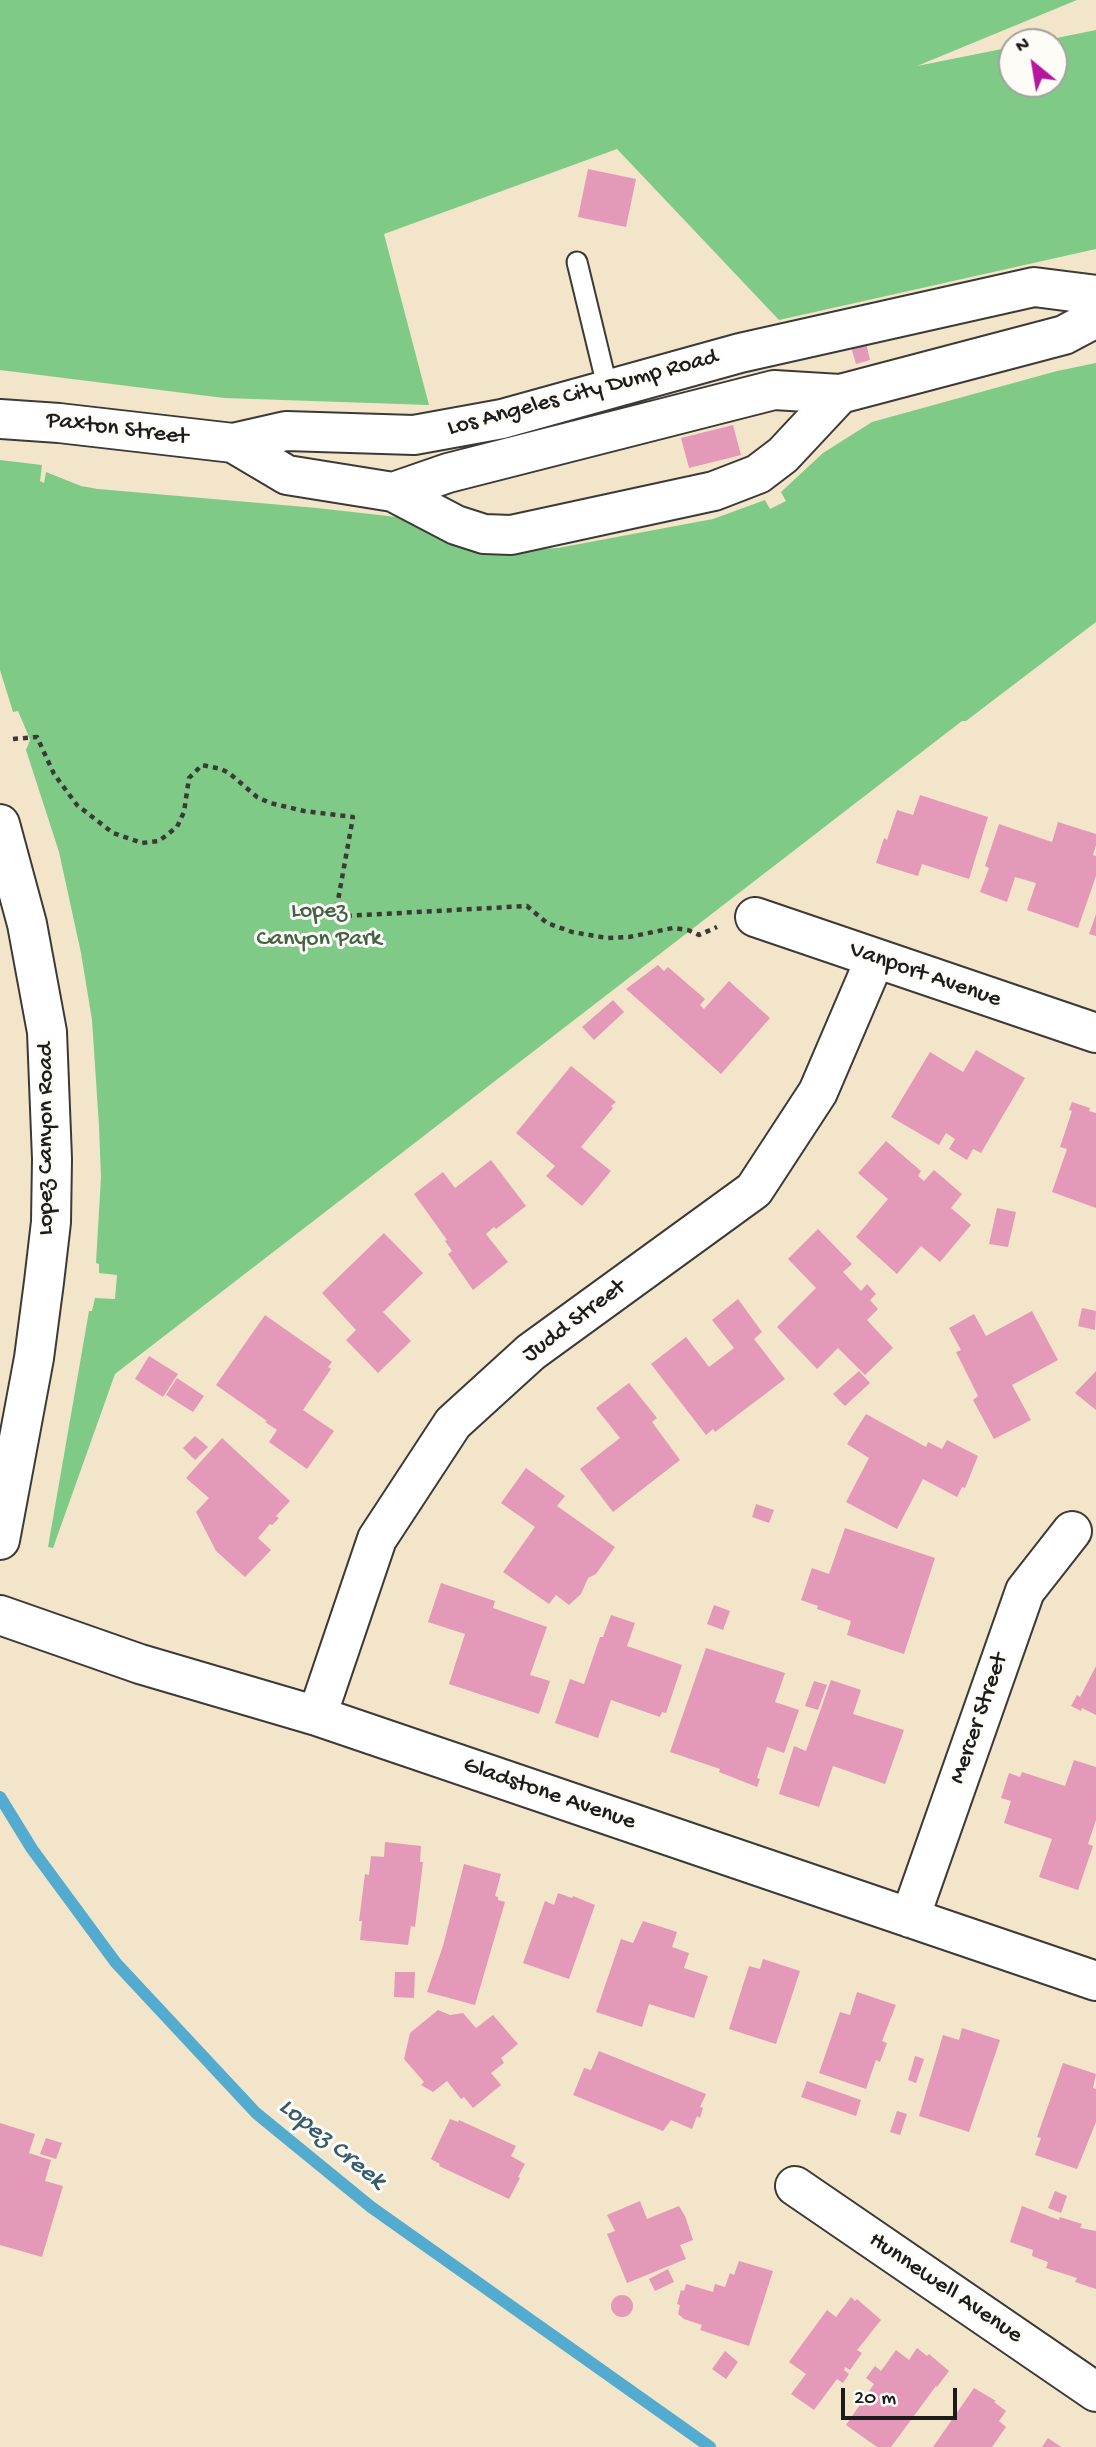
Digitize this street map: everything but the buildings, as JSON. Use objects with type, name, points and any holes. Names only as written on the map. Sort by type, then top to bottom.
[{"type":"street","name":"Los Angeles City Dump Road","points":[[233,443],[286,431],[414,435],[451,430],[502,419],[740,353],[1034,287],[1096,295]]},
{"type":"street","name":"Los Angeles City Dump Road","points":[[393,492],[448,473],[774,390],[840,394],[1064,335],[1096,318]]},
{"type":"street","name":"Los Angeles City Dump Road","points":[[233,443],[287,475],[393,492],[456,525],[484,534],[511,535],[714,491],[758,474],[783,455],[840,394]]},
{"type":"street","name":"Paxton Street","points":[[0,419],[233,443]]},
{"type":"street","name":"Lopez Canyon Road","points":[[0,824],[27,924],[47,1032],[52,1159],[51,1222],[34,1358],[0,1540]]},
{"type":"street","name":"Vanport Avenue","points":[[755,917],[1096,1033]]},
{"type":"street","name":"Judd Street","points":[[317,1716],[377,1539],[453,1423],[531,1352],[754,1190],[818,1092],[875,959]]},
{"type":"street","name":"Mercer Street","points":[[910,1918],[1025,1591],[1072,1531]]},
{"type":"street","name":"Gladstone Avenue","points":[[0,1615],[140,1664],[317,1716],[1096,1981]]},
{"type":"street","name":"Hunnewell Avenue","points":[[795,2186],[1096,2392]]},
{"type":"lane","points":[[577,262],[608,390]]},
{"type":"path","points":[[13,739],[37,737],[54,774],[77,805],[101,826],[126,839],[142,843],[159,841],[177,827],[184,812],[189,778],[202,765],[229,773],[270,803],[304,811],[353,817],[337,906],[337,912],[345,916],[527,906],[547,923],[572,932],[607,938],[629,937],[673,928],[699,934],[727,922],[755,917]]},
{"type":"green space","points":[[0,0],[1077,0],[1009,28],[998,28],[998,33],[917,66],[998,50],[998,98],[1068,98],[1068,36],[1096,30],[1096,249],[779,320],[617,149],[384,234],[429,405],[224,398],[0,370]]},
{"type":"green space","name":"Lopez Canyon Park","points":[[1096,363],[1096,622],[966,721],[962,721],[115,1374],[53,1548],[48,1547],[89,1311],[92,1311],[95,1298],[115,1299],[117,1275],[99,1273],[99,1264],[96,1263],[101,1177],[99,1126],[92,1020],[81,953],[59,852],[26,750],[30,740],[18,711],[13,712],[0,670],[0,460],[42,465],[40,481],[44,483],[46,472],[81,486],[98,489],[397,517],[461,547],[481,552],[558,548],[713,519],[765,500],[770,509],[786,501],[781,492],[823,453],[872,422],[1057,371]]},
{"type":"waterway","name":"Lopez Creek","points":[[0,1797],[32,1849],[116,1963],[256,2113],[371,2207],[710,2447]]}]
